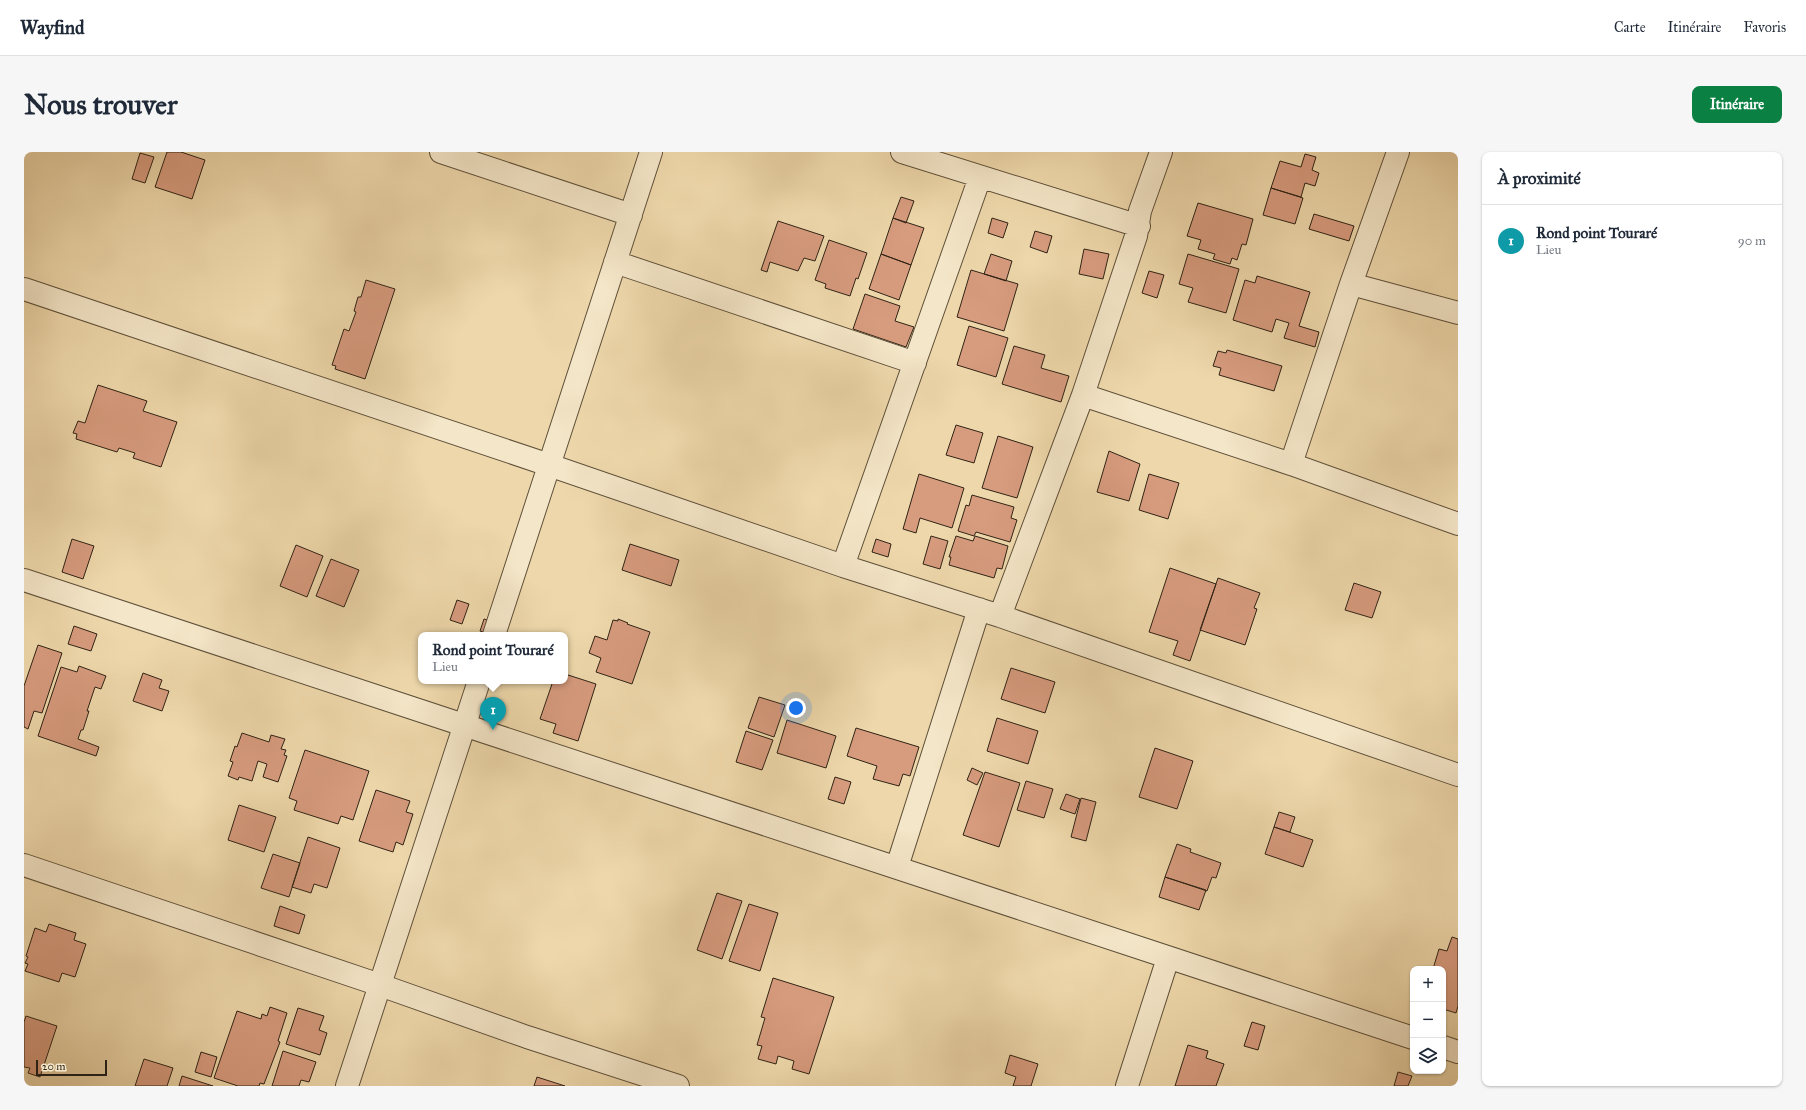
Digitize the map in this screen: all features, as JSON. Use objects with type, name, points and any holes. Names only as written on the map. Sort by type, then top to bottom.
[{"type":"street","points":[[441,152],[631,215]]},
{"type":"street","points":[[495,632],[651,152]]},
{"type":"street","points":[[902,152],[980,178],[1139,226]]},
{"type":"street","points":[[1000,616],[1083,395],[1139,226],[1140,211],[1161,152]]},
{"type":"street","points":[[1292,464],[1351,284],[1398,152]]},
{"type":"street","points":[[843,566],[980,178]]},
{"type":"street","points":[[615,262],[915,363]]},
{"type":"street","points":[[1351,284],[1458,313]]},
{"type":"street","points":[[24,289],[549,465],[843,566],[1000,616],[1458,775]]},
{"type":"street","points":[[1083,395],[1292,464],[1458,524]]},
{"type":"street","points":[[24,580],[436,715],[464,726],[550,752],[1410,1037]]},
{"type":"street","points":[[897,867],[979,609]]},
{"type":"street","points":[[347,1086],[478,684]]},
{"type":"street","points":[[24,865],[380,985],[527,1037],[678,1086]]},
{"type":"street","points":[[1127,1086],[1168,958]]},
{"type":"street","points":[[1446,1048],[1458,1052]]},
{"type":"building","points":[[167,152],[181,152],[205,160],[192,199],[155,187]]},
{"type":"building","points":[[140,153],[154,157],[145,183],[132,179]]},
{"type":"building","points":[[1305,154],[1316,157],[1312,170],[1319,173],[1315,186],[1305,183],[1301,197],[1271,188],[1280,161],[1301,167]]},
{"type":"building","points":[[1271,188],[1303,198],[1295,224],[1263,215]]},
{"type":"building","points":[[901,197],[914,201],[906,223],[893,218]]},
{"type":"building","points":[[1198,203],[1253,219],[1246,245],[1242,244],[1237,260],[1232,258],[1230,264],[1213,259],[1215,254],[1198,249],[1201,240],[1187,236]]},
{"type":"building","points":[[1314,214],[1354,226],[1349,241],[1309,229]]},
{"type":"building","points":[[893,218],[924,228],[911,265],[881,254]]},
{"type":"building","points":[[992,218],[1008,223],[1003,238],[988,233]]},
{"type":"building","points":[[778,221],[824,236],[815,261],[804,258],[798,271],[770,262],[767,272],[761,270]]},
{"type":"building","points":[[1035,231],[1052,236],[1047,253],[1030,247]]},
{"type":"building","points":[[829,240],[867,253],[850,296],[825,288],[826,284],[815,280]]},
{"type":"building","points":[[1084,249],[1109,254],[1103,279],[1079,274]]},
{"type":"building","points":[[881,254],[911,265],[899,300],[869,289]]},
{"type":"building","points":[[991,254],[1012,261],[1006,281],[984,274]]},
{"type":"building","points":[[1188,254],[1239,269],[1226,313],[1188,302],[1193,288],[1179,284]]},
{"type":"building","points":[[971,270],[1018,284],[1004,331],[957,317]]},
{"type":"building","points":[[1149,271],[1164,275],[1157,298],[1142,293]]},
{"type":"building","points":[[1257,276],[1310,292],[1299,326],[1319,332],[1315,347],[1284,338],[1289,323],[1276,319],[1272,332],[1233,320],[1245,280],[1255,283]]},
{"type":"building","points":[[366,280],[395,289],[365,379],[335,369],[336,366],[332,365],[344,329],[349,331],[356,312],[354,311],[358,297],[361,297]]},
{"type":"building","points":[[865,294],[900,306],[895,321],[914,327],[906,347],[853,329]]},
{"type":"building","points":[[969,326],[1008,338],[996,377],[957,365]]},
{"type":"building","points":[[1014,346],[1045,355],[1041,368],[1069,376],[1061,402],[1002,384]]},
{"type":"building","points":[[1227,350],[1282,366],[1274,391],[1219,375],[1221,368],[1213,366],[1218,351],[1226,353]]},
{"type":"building","points":[[98,385],[147,401],[143,411],[177,422],[161,467],[133,458],[135,453],[119,448],[117,452],[76,439],[77,434],[73,433],[78,421],[85,423]]},
{"type":"building","points":[[956,425],[983,433],[974,463],[946,455]]},
{"type":"building","points":[[998,436],[1033,447],[1017,498],[982,488]]},
{"type":"building","points":[[1109,451],[1140,464],[1129,501],[1097,492]]},
{"type":"building","points":[[919,474],[964,488],[952,528],[920,518],[916,533],[903,529]]},
{"type":"building","points":[[1149,474],[1179,483],[1168,519],[1139,510]]},
{"type":"building","points":[[972,495],[1014,507],[1011,518],[1017,520],[1010,542],[976,532],[974,536],[958,531],[966,505],[969,506]]},
{"type":"building","points":[[931,536],[948,541],[940,569],[923,564]]},
{"type":"building","points":[[956,536],[973,541],[975,536],[1008,546],[1002,569],[997,568],[994,578],[949,565],[951,557],[949,557]]},
{"type":"building","points":[[72,539],[94,546],[83,579],[62,572]]},
{"type":"building","points":[[876,539],[891,544],[888,557],[872,552]]},
{"type":"building","points":[[630,544],[679,560],[671,586],[622,570]]},
{"type":"building","points":[[296,545],[323,556],[307,597],[280,586]]},
{"type":"building","points":[[331,559],[359,570],[344,607],[316,596]]},
{"type":"building","points":[[1170,568],[1216,584],[1190,661],[1173,655],[1178,641],[1149,632]]},
{"type":"building","points":[[1218,578],[1260,593],[1254,608],[1257,609],[1245,645],[1200,630]]},
{"type":"building","points":[[1354,583],[1381,592],[1372,618],[1345,610]]},
{"type":"building","points":[[457,600],[469,604],[462,624],[450,620]]},
{"type":"building","points":[[484,619],[497,623],[493,632],[480,631]]},
{"type":"building","points":[[618,619],[628,623],[627,624],[650,632],[632,684],[596,672],[601,658],[589,653],[595,636],[607,640],[613,620],[618,621]]},
{"type":"building","points":[[74,626],[97,634],[91,651],[68,644]]},
{"type":"building","points":[[38,645],[62,653],[42,713],[34,711],[28,729],[24,727],[24,686]]},
{"type":"building","points":[[79,666],[106,676],[101,689],[95,687],[87,711],[89,711],[83,730],[81,730],[78,739],[99,747],[96,756],[38,736],[61,667],[77,672]]},
{"type":"building","points":[[1011,668],[1055,682],[1045,713],[1001,699]]},
{"type":"building","points":[[143,673],[162,680],[159,688],[169,691],[162,711],[133,701]]},
{"type":"building","points":[[568,675],[596,684],[578,741],[553,733],[556,724],[540,719],[552,684],[568,684]]},
{"type":"building","points":[[759,697],[785,705],[774,737],[748,728]]},
{"type":"building","points":[[997,718],[1038,731],[1028,764],[987,751]]},
{"type":"building","points":[[787,720],[836,736],[826,768],[777,753]]},
{"type":"building","points":[[856,728],[919,747],[910,776],[903,774],[899,786],[873,779],[877,766],[847,756]]},
{"type":"building","points":[[746,731],[773,740],[762,770],[736,762]]},
{"type":"building","points":[[242,733],[269,742],[271,735],[285,739],[281,749],[286,750],[284,755],[287,756],[278,782],[263,777],[267,764],[258,761],[252,781],[239,777],[238,780],[228,776],[233,762],[230,761],[235,746],[237,747]]},
{"type":"building","points":[[1155,748],[1193,761],[1177,809],[1139,797]]},
{"type":"building","points":[[305,750],[369,771],[353,820],[341,816],[338,824],[294,810],[297,801],[289,798]]},
{"type":"building","points":[[972,768],[983,773],[977,785],[967,780]]},
{"type":"building","points":[[985,772],[1020,783],[999,847],[963,835]]},
{"type":"building","points":[[835,777],[851,782],[844,804],[828,799]]},
{"type":"building","points":[[1026,781],[1053,789],[1044,818],[1017,810]]},
{"type":"building","points":[[376,790],[410,801],[406,812],[413,814],[403,845],[396,842],[393,852],[359,841]]},
{"type":"building","points":[[1066,794],[1080,799],[1075,814],[1060,809]]},
{"type":"building","points":[[1081,798],[1096,802],[1086,841],[1071,837]]},
{"type":"building","points":[[239,805],[276,817],[264,852],[228,840]]},
{"type":"building","points":[[1279,812],[1295,817],[1290,832],[1274,827]]},
{"type":"building","points":[[1274,827],[1313,840],[1303,867],[1265,854]]},
{"type":"building","points":[[308,837],[340,848],[327,888],[314,884],[311,893],[292,887]]},
{"type":"building","points":[[1177,844],[1191,849],[1190,852],[1221,863],[1216,878],[1212,877],[1207,891],[1165,877]]},
{"type":"building","points":[[273,854],[300,863],[289,897],[261,888]]},
{"type":"building","points":[[1165,877],[1206,890],[1199,910],[1159,897]]},
{"type":"building","points":[[717,893],[742,901],[722,959],[697,950]]},
{"type":"building","points":[[749,904],[778,913],[760,971],[729,961]]},
{"type":"building","points":[[280,906],[305,915],[299,934],[274,926]]},
{"type":"building","points":[[49,924],[76,933],[74,940],[86,944],[75,977],[62,973],[59,982],[25,971],[28,964],[25,963],[28,957],[26,956],[35,928],[46,932]]},
{"type":"building","points":[[1452,937],[1458,939],[1458,1006],[1456,1013],[1446,1010],[1446,966],[1434,966],[1439,949],[1447,951]]},
{"type":"building","points":[[773,978],[834,997],[809,1074],[792,1069],[794,1061],[778,1056],[776,1064],[758,1059],[762,1046],[757,1045],[765,1018],[761,1017]]},
{"type":"building","points":[[270,1007],[287,1013],[278,1041],[280,1042],[264,1084],[260,1083],[259,1086],[238,1086],[214,1078],[237,1011],[261,1019],[262,1014],[267,1016]]},
{"type":"building","points":[[298,1008],[324,1016],[319,1030],[327,1033],[320,1055],[286,1044]]},
{"type":"building","points":[[26,1016],[57,1026],[40,1077],[28,1073],[30,1068],[24,1067],[24,1022]]},
{"type":"building","points":[[1252,1022],[1265,1026],[1258,1050],[1244,1046]]},
{"type":"building","points":[[1188,1045],[1208,1051],[1206,1058],[1224,1064],[1216,1086],[1175,1086]]},
{"type":"building","points":[[283,1051],[316,1062],[309,1082],[301,1080],[299,1086],[272,1086]]},
{"type":"building","points":[[201,1052],[217,1057],[211,1077],[195,1072]]},
{"type":"building","points":[[1010,1055],[1038,1064],[1031,1086],[1013,1086],[1016,1077],[1005,1073]]},
{"type":"building","points":[[144,1059],[173,1068],[167,1086],[135,1086]]},
{"type":"building","points":[[1398,1072],[1412,1076],[1408,1086],[1394,1086]]},
{"type":"building","points":[[182,1076],[213,1086],[179,1086]]},
{"type":"building","points":[[537,1077],[565,1086],[534,1086]]},
{"type":"place","name":"Rond point Touraré","points":[[493,730]]}]
